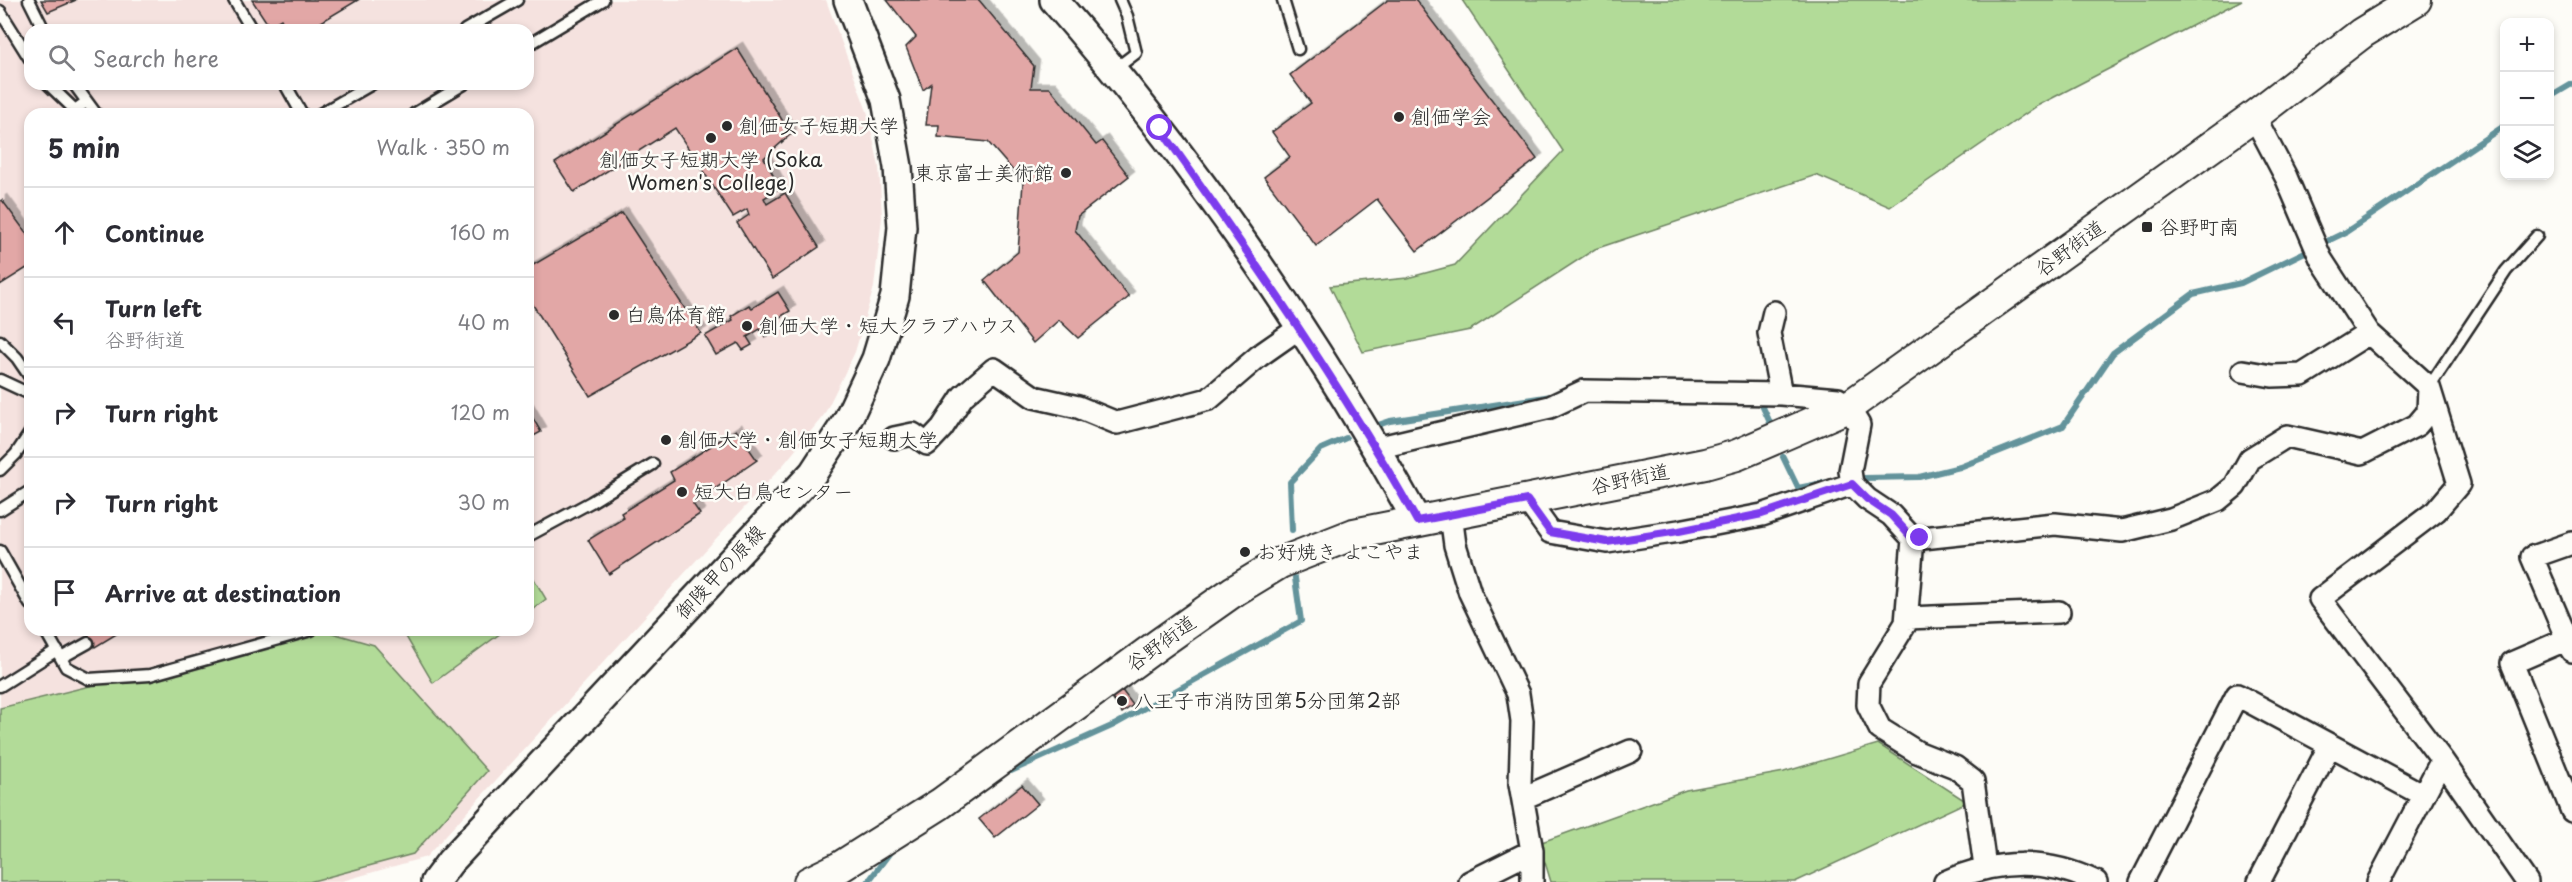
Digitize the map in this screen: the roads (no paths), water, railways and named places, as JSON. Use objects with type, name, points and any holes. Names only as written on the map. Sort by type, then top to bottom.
[{"type":"main road","name":"谷野街道","points":[[809,882],[839,874],[940,804],[1159,644],[1258,575],[1290,559],[1354,534],[1737,455],[1848,407],[2254,116],[2362,33],[2416,0]]},
{"type":"street","name":"御陵甲の原線","points":[[435,882],[450,862],[813,473],[847,421],[876,360],[895,296],[902,227],[898,167],[886,100],[848,0]]},
{"type":"street","points":[[1054,0],[1115,69],[1160,128],[1299,328],[1376,448],[1417,521]]},
{"type":"street","points":[[2254,116],[2286,177],[2321,259],[2369,333],[2429,387],[2459,483],[2436,510],[2320,599],[2442,760],[2516,877]]},
{"type":"street","points":[[1774,312],[1768,333],[1781,394]]},
{"type":"street","points":[[894,438],[913,434],[927,444],[942,428],[963,396],[993,369],[1034,397],[1077,407],[1117,423],[1209,399],[1259,356],[1299,328]]},
{"type":"street","points":[[2242,371],[2272,376],[2302,375],[2369,333]]},
{"type":"street","points":[[1913,539],[2055,524],[2122,531],[2171,519],[2218,500],[2235,486],[2250,459],[2287,436],[2361,453],[2417,425],[2428,412],[2429,387]]},
{"type":"street","points":[[1376,448],[1550,407],[1574,393],[1584,391],[1781,394],[1839,399],[1848,407],[1859,425],[1850,471],[1852,484],[1867,499],[1891,515],[1913,539],[1907,618],[1869,683],[1868,705],[1880,729],[1917,752],[1955,767],[1973,781],[1985,867]]},
{"type":"street","points":[[1527,500],[1550,532],[1607,542],[1679,531],[1762,514],[1852,484]]},
{"type":"street","points":[[1451,515],[1455,545],[1470,593],[1518,694],[1522,721],[1520,784],[1532,851],[1532,882]]},
{"type":"street","points":[[2572,543],[2532,557],[2570,642],[2512,663],[2572,810]]},
{"type":"street","points":[[1907,618],[2059,612]]},
{"type":"street","points":[[2141,882],[2237,695],[2423,795]]},
{"type":"street","points":[[2259,882],[2330,745]]},
{"type":"street","points":[[1523,798],[1631,751]]},
{"type":"street","points":[[2379,882],[2442,760]]},
{"type":"street","points":[[1470,882],[1532,851]]},
{"type":"street","points":[[1955,880],[1985,867],[2011,864],[2061,869],[2096,882]]},
{"type":"lane","points":[[29,0],[41,24]]},
{"type":"lane","points":[[234,0],[248,24]]},
{"type":"lane","points":[[475,24],[517,0]]},
{"type":"lane","points":[[534,41],[603,0]]},
{"type":"lane","points":[[1115,69],[1136,53],[1127,16],[1119,0]]},
{"type":"lane","points":[[1282,0],[1298,49]]},
{"type":"lane","points":[[0,11],[24,49]]},
{"type":"lane","points":[[54,90],[72,108]]},
{"type":"lane","points":[[81,90],[91,108]]},
{"type":"lane","points":[[288,90],[299,108]]},
{"type":"lane","points":[[330,108],[362,90]]},
{"type":"lane","points":[[424,108],[454,90]]},
{"type":"lane","points":[[80,108],[86,102]]},
{"type":"lane","points":[[2429,387],[2506,271],[2537,236]]},
{"type":"lane","points":[[2,345],[24,369]]},
{"type":"lane","points":[[0,380],[24,391]]},
{"type":"lane","points":[[0,470],[24,443]]},
{"type":"lane","points":[[534,533],[591,502],[653,464]]},
{"type":"lane","points":[[0,510],[24,495]]},
{"type":"lane","points":[[0,551],[24,593]]},
{"type":"lane","points":[[48,636],[66,667],[89,679],[150,675],[290,636]]},
{"type":"lane","points":[[0,686],[59,654],[88,643]]},
{"type":"waterway","points":[[2554,95],[2572,84]]},
{"type":"waterway","points":[[1864,478],[1919,477],[1960,467],[2063,426],[2113,353],[2193,294],[2241,283],[2346,232],[2500,129]]},
{"type":"waterway","points":[[1378,425],[1390,421],[1558,395]]},
{"type":"waterway","points":[[1756,403],[1761,403],[1772,427]]},
{"type":"waterway","points":[[1292,530],[1290,482],[1321,449],[1346,438]]},
{"type":"waterway","points":[[1783,457],[1798,488],[1828,482]]},
{"type":"waterway","points":[[1011,771],[1114,725],[1301,621],[1295,578]]},
{"type":"waterway","points":[[868,882],[891,851]]},
{"type":"place","name":"創価学会","points":[[1399,117]]},
{"type":"place","name":"創価女子短期大学","points":[[727,126]]},
{"type":"place","name":"創価女子短期大学 (Soka Women's College)","points":[[711,138]]},
{"type":"place","name":"東京富士美術館","points":[[1066,173]]},
{"type":"place","name":"谷野町南","points":[[2147,227]]},
{"type":"place","name":"白鳥体育館","points":[[614,315]]},
{"type":"place","name":"創価大学・短大クラブハウス","points":[[747,326]]},
{"type":"place","name":"創価大学・創価女子短期大学","points":[[666,440]]},
{"type":"place","name":"短大白鳥センター","points":[[682,492]]},
{"type":"place","name":"お好焼き よこやま","points":[[1245,552]]},
{"type":"place","name":"八王子市消防団第5分団第2部","points":[[1122,701]]}]
